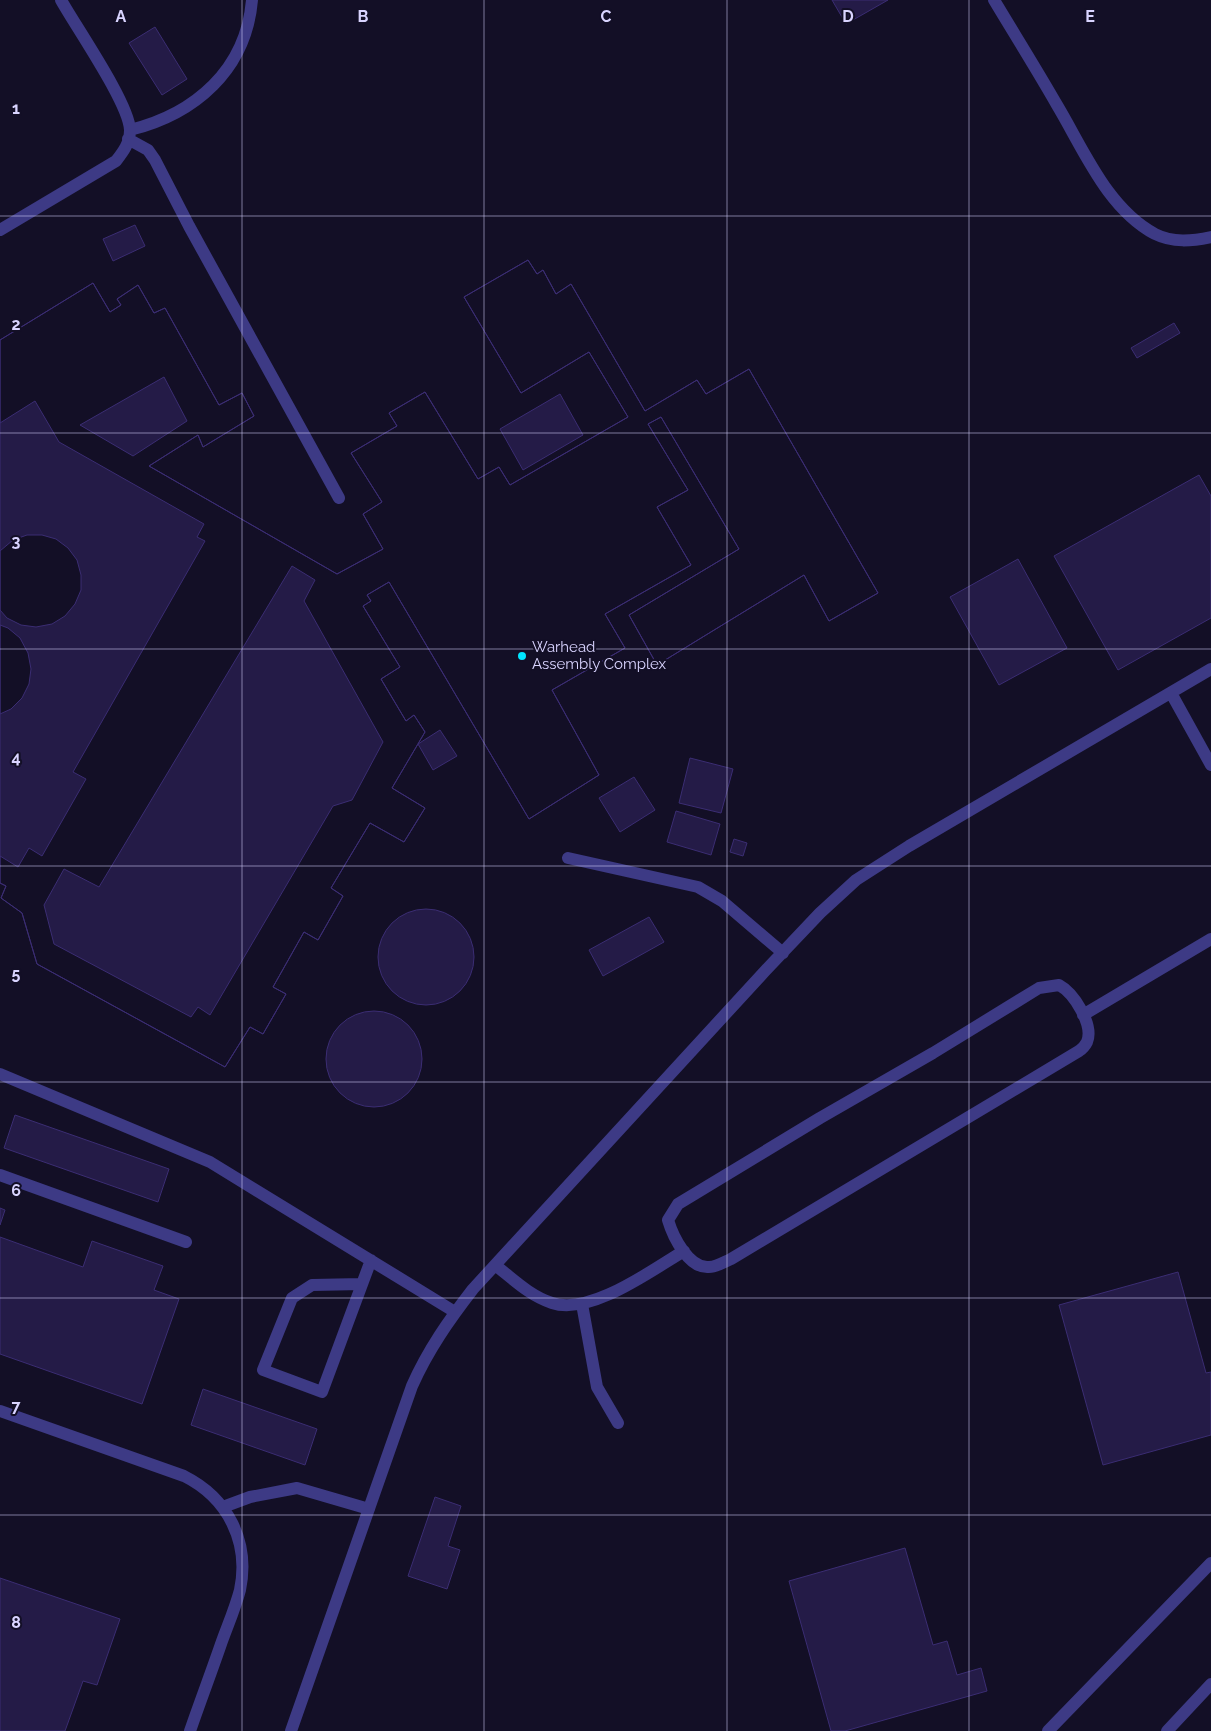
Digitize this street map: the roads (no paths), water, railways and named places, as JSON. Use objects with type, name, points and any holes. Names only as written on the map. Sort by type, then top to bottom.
[{"type":"lane","points":[[0,230],[116,161],[125,149],[129,135],[128,118],[119,99],[61,0]]},
{"type":"lane","points":[[129,135],[177,112],[203,95],[221,78],[242,44],[248,30],[252,0]]},
{"type":"lane","points":[[994,0],[1102,183],[1122,207],[1141,225],[1157,235],[1186,242],[1211,237]]},
{"type":"lane","points":[[129,135],[148,150],[155,160],[189,226],[339,498]]},
{"type":"lane","points":[[291,1731],[412,1386],[423,1361],[455,1312],[495,1265],[820,913],[872,868],[1211,669]]},
{"type":"lane","points":[[1171,693],[1211,765]]},
{"type":"lane","points":[[568,858],[698,887],[722,901],[783,953]]},
{"type":"lane","points":[[1083,1015],[1211,939]]},
{"type":"lane","points":[[1059,985],[1066,989],[1083,1015],[1088,1027],[1088,1035],[1086,1044],[1079,1052],[731,1259],[710,1267],[702,1267],[684,1252],[668,1220],[678,1204],[820,1118],[933,1053],[1039,988],[1059,985]]},
{"type":"lane","points":[[0,1074],[210,1162],[455,1312]]},
{"type":"lane","points":[[0,1175],[186,1242]]},
{"type":"lane","points":[[495,1265],[526,1290],[553,1304],[568,1306],[598,1299],[684,1252]]},
{"type":"lane","points":[[362,1284],[312,1285],[292,1298],[263,1370],[322,1392],[371,1260]]},
{"type":"lane","points":[[582,1304],[597,1387],[618,1424]]},
{"type":"lane","points":[[0,1411],[184,1476],[205,1488],[223,1507],[238,1533],[242,1549],[240,1590],[190,1731]]},
{"type":"lane","points":[[223,1507],[250,1497],[297,1488],[369,1508]]},
{"type":"lane","points":[[1048,1731],[1211,1562]]},
{"type":"lane","points":[[1167,1731],[1211,1684]]},
{"type":"place","name":"Warhead Assembly Complex","points":[[522,656]]}]
